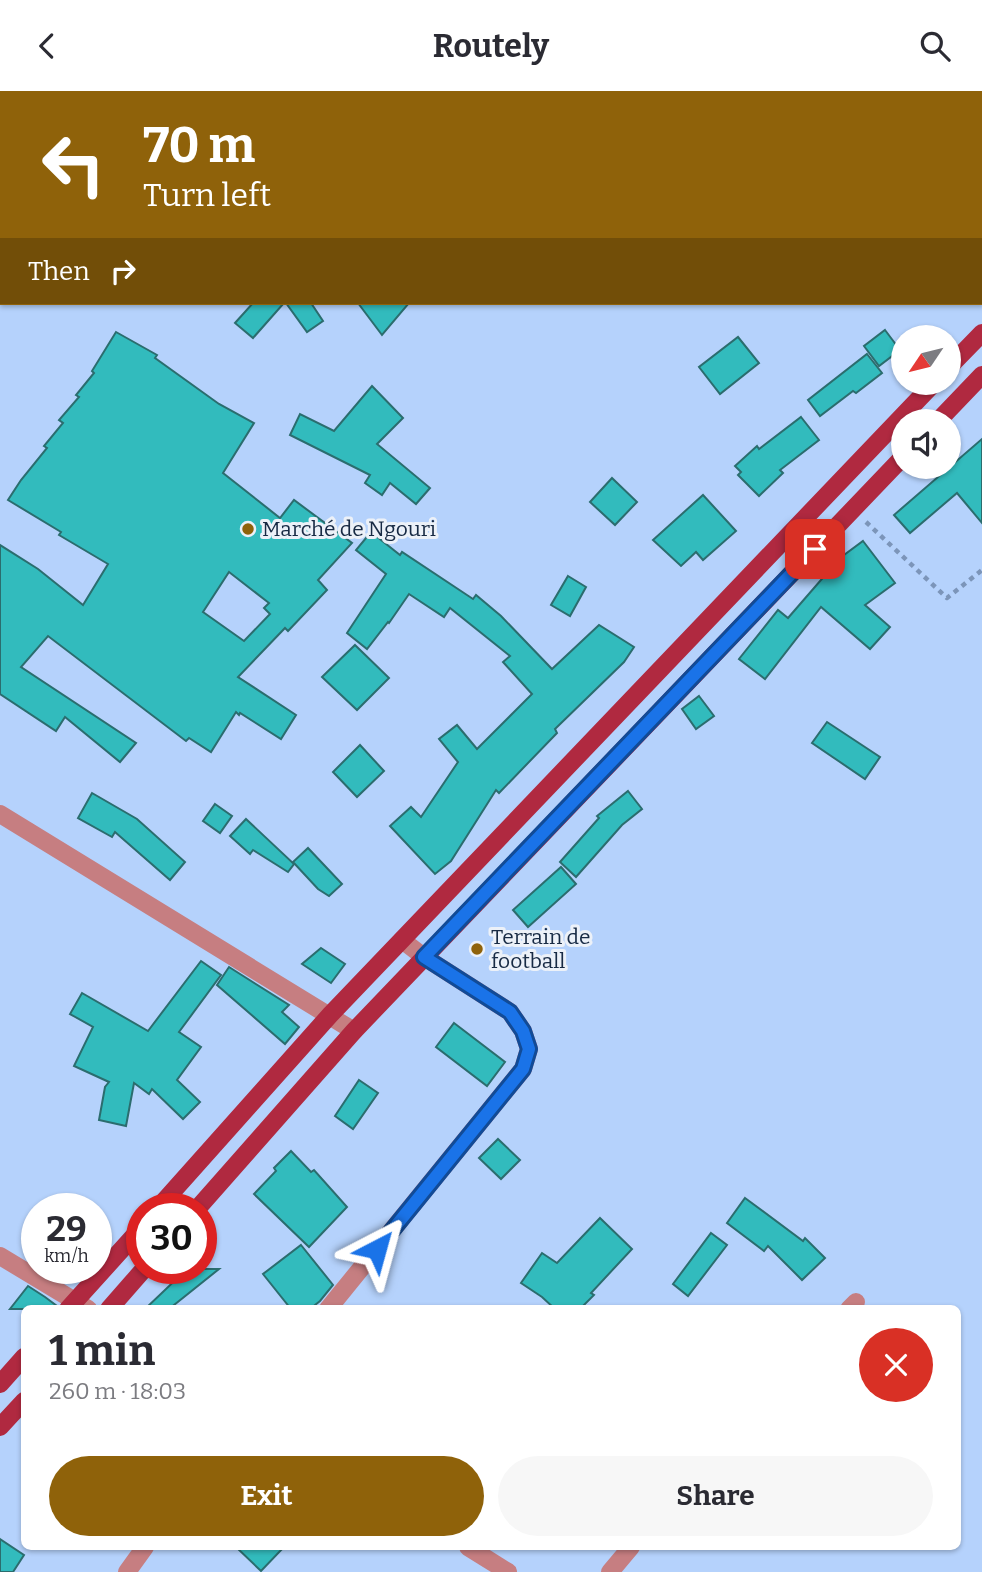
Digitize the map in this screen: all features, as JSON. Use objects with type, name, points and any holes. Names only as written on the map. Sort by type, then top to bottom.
[{"type":"main road","points":[[961,355],[982,333]]},
{"type":"main road","points":[[949,409],[982,375]]},
{"type":"main road","points":[[172,1193],[330,1015],[923,395]]},
{"type":"main road","points":[[211,1193],[354,1031],[891,469]]},
{"type":"main road","points":[[78,1305],[126,1246]]},
{"type":"main road","points":[[112,1305],[131,1284]]},
{"type":"main road","points":[[0,1384],[21,1360]]},
{"type":"main road","points":[[0,1427],[21,1404]]},
{"type":"street","points":[[0,814],[354,1031]]},
{"type":"street","points":[[331,1305],[523,1069],[529,1049],[523,1031],[510,1012],[402,940]]},
{"type":"street","points":[[0,1257],[75,1305]]},
{"type":"street","points":[[127,1572],[143,1550]]},
{"type":"street","points":[[473,1550],[508,1572]]},
{"type":"street","points":[[610,1572],[628,1550]]},
{"type":"path","points":[[852,510],[947,598],[982,570]]},
{"type":"building","points":[[251,305],[282,305],[253,338],[235,323]]},
{"type":"building","points":[[287,305],[312,305],[323,321],[307,332]]},
{"type":"building","points":[[360,305],[407,305],[382,335]]},
{"type":"building","points":[[885,330],[891,338],[891,357],[879,366],[864,346]]},
{"type":"building","points":[[116,332],[157,355],[155,358],[219,404],[254,423],[223,473],[280,518],[294,500],[352,543],[318,580],[327,590],[288,631],[285,628],[238,677],[296,715],[281,739],[236,712],[211,752],[189,738],[186,741],[48,636],[21,667],[136,743],[120,762],[65,717],[56,731],[0,694],[0,545],[38,569],[83,605],[108,564],[8,500],[47,448],[44,446],[63,423],[59,420],[79,397],[76,395],[94,373],[92,371]],"holes":[[[229,572],[269,603],[264,608],[270,614],[244,641],[203,612]]]},
{"type":"building","points":[[738,337],[759,363],[720,394],[699,367]]},
{"type":"building","points":[[867,354],[882,373],[820,416],[808,400]]},
{"type":"building","points":[[372,386],[403,418],[377,444],[430,488],[416,504],[390,483],[382,495],[365,483],[370,475],[290,435],[300,414],[334,431]]},
{"type":"building","points":[[801,417],[819,440],[780,470],[783,473],[759,496],[738,475],[741,472],[735,466],[757,446],[759,449]]},
{"type":"building","points":[[982,439],[982,523],[957,493],[910,533],[894,515],[936,479],[961,479],[961,457]]},
{"type":"building","points":[[612,478],[637,502],[615,525],[590,502]]},
{"type":"building","points":[[703,495],[736,531],[703,560],[696,552],[681,566],[653,540]]},
{"type":"building","points":[[371,532],[400,555],[402,552],[473,599],[476,595],[501,616],[552,669],[599,625],[634,647],[624,662],[555,729],[557,733],[499,793],[496,790],[451,861],[435,874],[390,826],[411,807],[421,817],[458,762],[439,739],[457,725],[477,749],[532,694],[503,662],[510,656],[450,608],[444,617],[409,594],[367,649],[347,633],[386,574],[356,550]]},
{"type":"building","points":[[863,541],[895,583],[865,605],[890,627],[870,649],[821,607],[765,679],[739,659],[778,610],[788,618],[840,558]]},
{"type":"building","points":[[568,576],[586,587],[570,616],[551,605]]},
{"type":"building","points":[[355,645],[389,678],[357,710],[322,677]]},
{"type":"building","points":[[699,696],[714,716],[696,729],[682,709]]},
{"type":"building","points":[[827,722],[880,757],[865,779],[812,743]]},
{"type":"building","points":[[360,745],[384,771],[357,797],[333,772]]},
{"type":"building","points":[[628,791],[642,809],[622,825],[576,877],[560,862],[599,818],[597,816]]},
{"type":"building","points":[[92,793],[137,819],[185,862],[170,880],[115,832],[112,837],[78,818]]},
{"type":"building","points":[[215,804],[232,816],[220,833],[203,821]]},
{"type":"building","points":[[246,819],[294,864],[288,872],[253,850],[250,854],[230,836]]},
{"type":"building","points":[[308,848],[342,884],[329,896],[318,889],[293,862]]},
{"type":"building","points":[[561,867],[576,884],[528,927],[513,910]]},
{"type":"building","points":[[321,948],[345,964],[331,983],[302,964]]},
{"type":"building","points":[[201,961],[221,975],[179,1032],[201,1047],[177,1080],[200,1102],[183,1119],[152,1089],[149,1094],[134,1083],[126,1126],[99,1120],[105,1087],[109,1082],[74,1066],[93,1027],[70,1014],[82,993],[148,1031]]},
{"type":"building","points":[[229,967],[289,1005],[282,1012],[299,1027],[285,1044],[217,985]]},
{"type":"building","points":[[454,1023],[505,1062],[487,1086],[436,1047]]},
{"type":"building","points":[[359,1080],[378,1093],[353,1129],[335,1116]]},
{"type":"building","points":[[498,1139],[520,1160],[501,1179],[479,1158]]},
{"type":"building","points":[[291,1151],[311,1172],[314,1170],[347,1207],[309,1247],[254,1194]]},
{"type":"building","points":[[745,1198],[803,1241],[805,1238],[825,1258],[802,1280],[768,1246],[764,1251],[727,1223]]},
{"type":"building","points":[[600,1218],[632,1249],[591,1293],[594,1295],[584,1305],[551,1305],[521,1283],[542,1253],[557,1263]]},
{"type":"building","points":[[711,1233],[727,1245],[688,1296],[673,1284]]},
{"type":"building","points":[[301,1245],[333,1285],[315,1305],[288,1305],[263,1274]]},
{"type":"building","points":[[171,1284],[200,1284],[174,1305],[149,1305]]},
{"type":"building","points":[[28,1286],[56,1305],[21,1305],[21,1309],[10,1309]]},
{"type":"building","points":[[0,1539],[24,1555],[13,1572],[0,1572]]},
{"type":"building","points":[[239,1550],[281,1550],[261,1571]]},
{"type":"place","name":"Marché de Ngouri","points":[[248,529]]},
{"type":"place","name":"Terrain de football","points":[[477,949]]},
{"type":"route","points":[[377,1249],[523,1069],[529,1049],[523,1031],[510,1012],[424,957],[815,549]]}]
